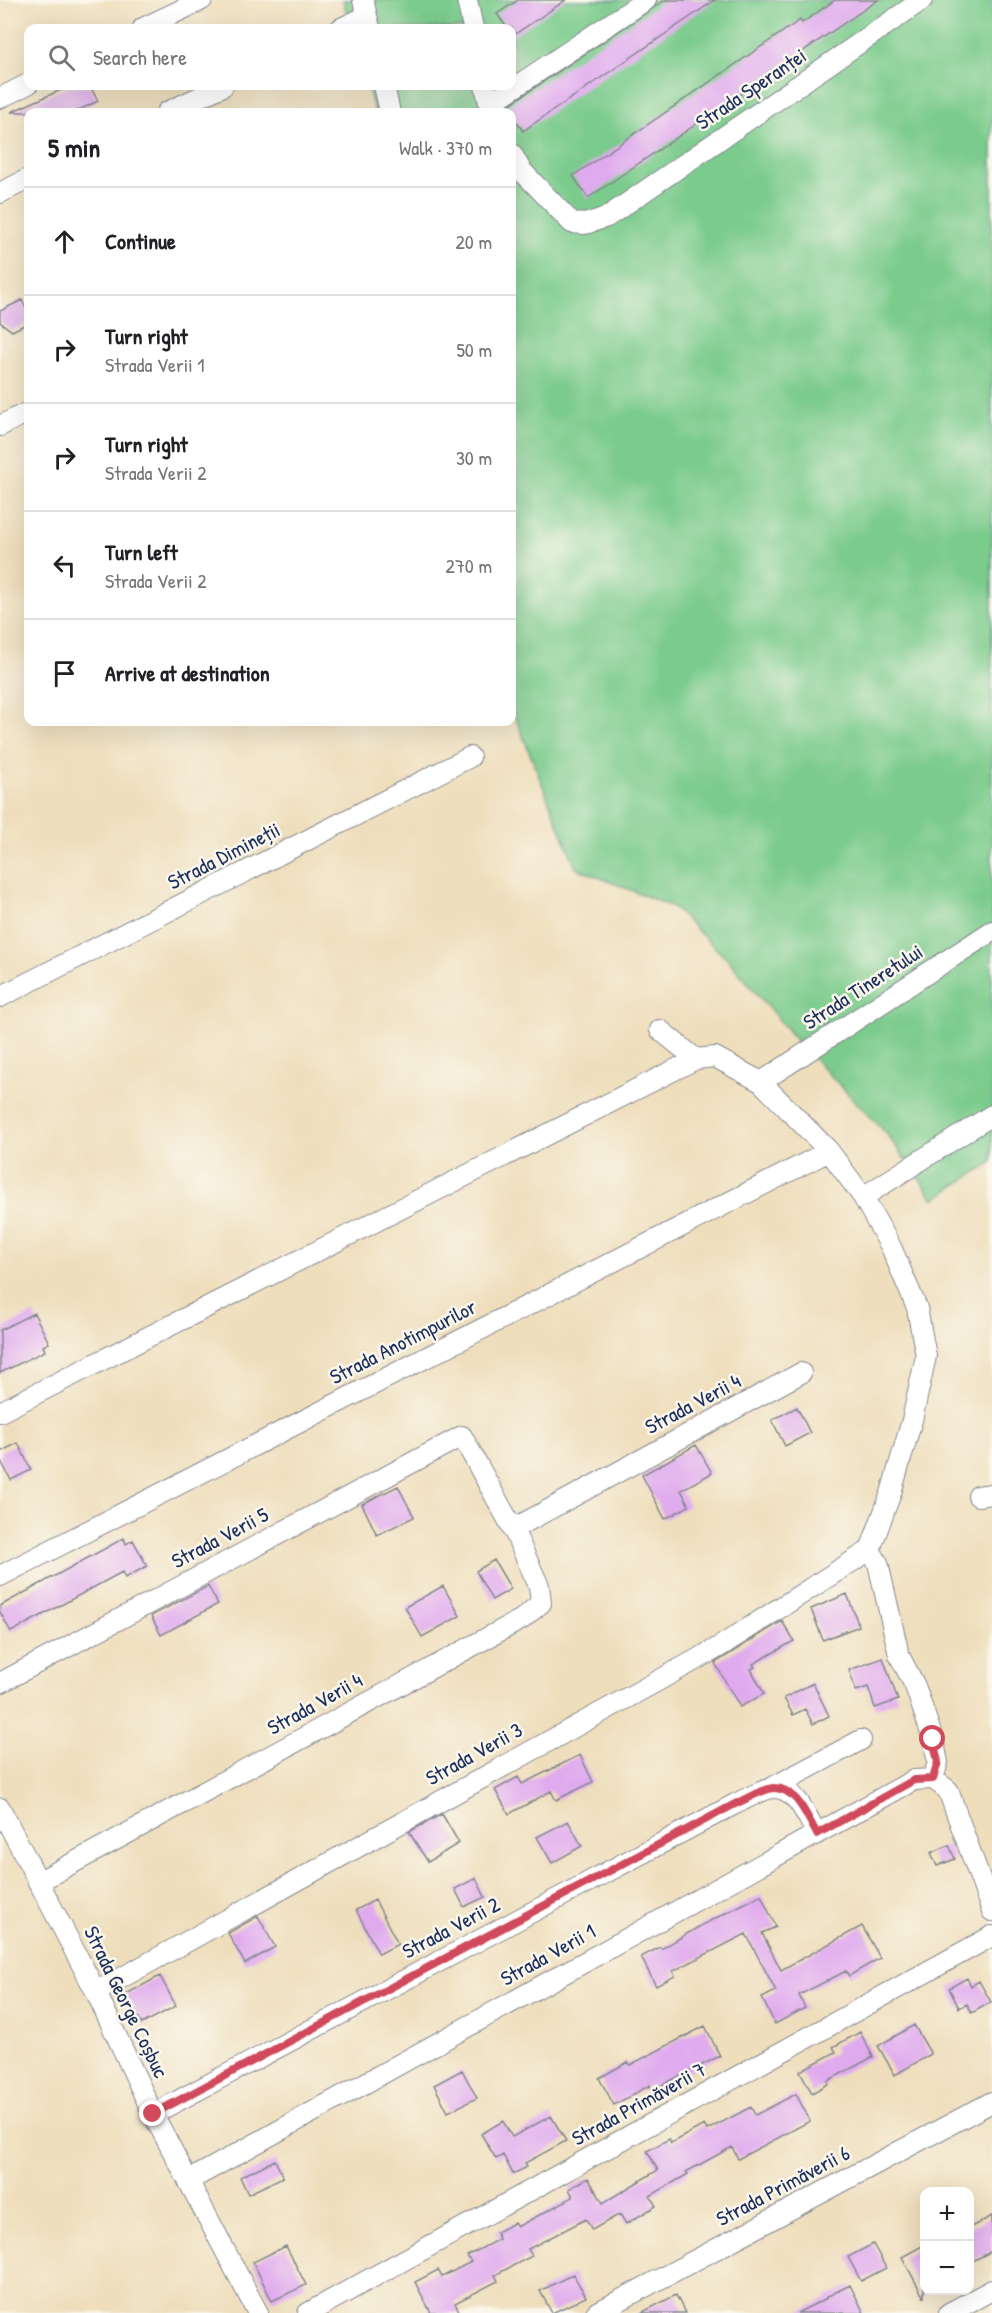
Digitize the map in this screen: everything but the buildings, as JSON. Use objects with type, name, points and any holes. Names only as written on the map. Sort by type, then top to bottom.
[{"type":"street","points":[[152,24],[202,0]]},
{"type":"street","points":[[467,0],[472,24]]},
{"type":"street","points":[[516,86],[646,0]]},
{"type":"street","name":"Strada Speranței","points":[[516,168],[572,223],[585,224],[607,217],[922,0]]},
{"type":"street","points":[[349,24],[367,15]]},
{"type":"street","points":[[0,98],[24,86]]},
{"type":"street","points":[[175,108],[214,90]]},
{"type":"street","points":[[385,90],[389,108]]},
{"type":"street","points":[[486,90],[490,108]]},
{"type":"street","points":[[493,108],[500,97],[511,90]]},
{"type":"street","points":[[0,193],[24,181]]},
{"type":"street","points":[[0,426],[24,414]]},
{"type":"street","name":"Strada Dimineții","points":[[0,997],[470,757]]},
{"type":"street","name":"Strada Tineretului","points":[[761,1082],[992,931]]},
{"type":"street","points":[[660,1030],[696,1059]]},
{"type":"street","points":[[0,1412],[696,1059],[715,1057],[761,1082],[829,1151],[863,1197],[891,1247],[917,1308],[926,1356],[912,1420],[891,1493],[870,1550],[876,1556],[878,1563],[899,1655],[915,1686],[933,1739],[938,1762],[933,1779],[948,1790],[992,1911]]},
{"type":"street","points":[[863,1197],[992,1115]]},
{"type":"street","name":"Strada Anotimpurilor","points":[[0,1576],[829,1151]]},
{"type":"street","name":"Strada Verii 4","points":[[513,1529],[801,1373]]},
{"type":"street","name":"Strada Verii 4","points":[[38,1882],[522,1619],[542,1603],[539,1586],[513,1529],[462,1436]]},
{"type":"street","name":"Strada Verii 5","points":[[0,1683],[462,1436]]},
{"type":"street","name":"Strada Verii 3","points":[[96,1992],[718,1647],[870,1550]]},
{"type":"street","name":"Strada Verii 2","points":[[153,2114],[735,1804],[773,1787],[861,1740]]},
{"type":"street","name":"Strada Verii 1","points":[[188,2181],[914,1780],[933,1779]]},
{"type":"street","points":[[773,1787],[787,1791],[795,1797],[817,1834]]},
{"type":"street","name":"Strada George Coșbuc","points":[[0,1808],[96,1992],[153,2114],[258,2313]]},
{"type":"street","name":"Strada Primăverii 7","points":[[308,2313],[987,1944]]},
{"type":"street","name":"Strada Primăverii 6","points":[[596,2313],[992,2102]]},
{"type":"street","points":[[949,2313],[992,2290]]},
{"type":"green space","points":[[343,0],[992,0],[992,1162],[934,1199],[886,1133],[796,1040],[731,963],[673,907],[576,868],[516,719],[516,108],[374,108],[368,90],[516,90],[516,24],[350,24]]},
{"type":"route","points":[[153,2114],[735,1804],[773,1787],[787,1791],[795,1797],[817,1834],[914,1780],[933,1779],[938,1762],[933,1739]]}]
